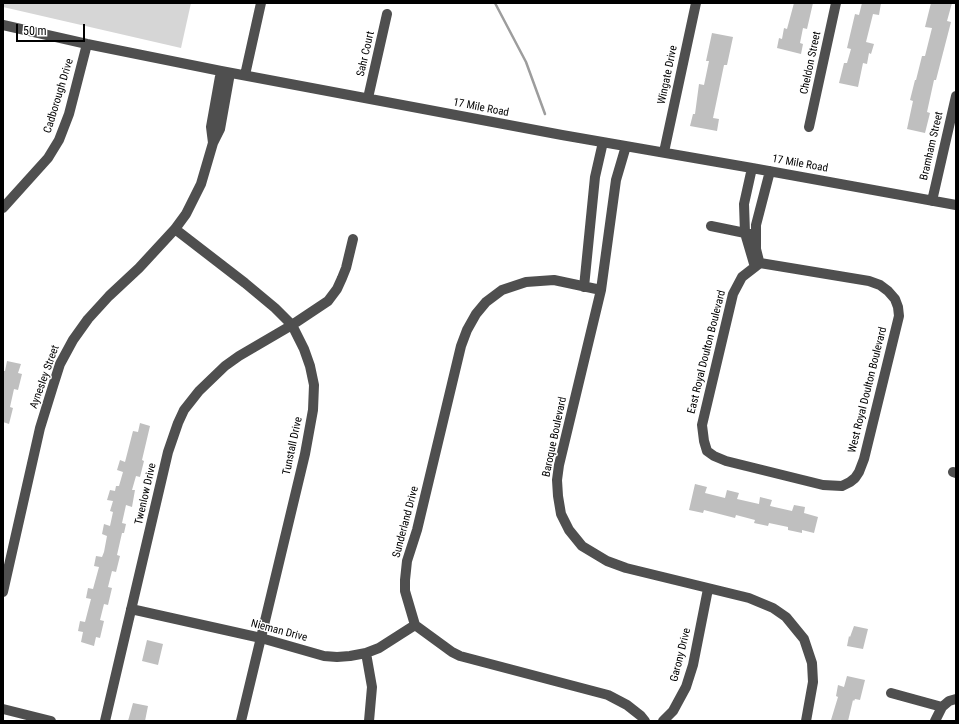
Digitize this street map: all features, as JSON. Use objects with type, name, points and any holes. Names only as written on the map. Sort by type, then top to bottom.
[{"type":"street","points":[[244,75],[261,3]]},
{"type":"street","name":"Wingate Drive","points":[[664,152],[696,3]]},
{"type":"street","name":"Cheldon Street","points":[[809,127],[836,3]]},
{"type":"street","name":"Sahr Court","points":[[368,98],[387,14]]},
{"type":"street","name":"17 Mile Road","points":[[3,25],[226,72],[603,142],[956,205]]},
{"type":"street","name":"Cadborough Drive","points":[[3,208],[48,158],[59,140],[88,44]]},
{"type":"street","name":"Aynesley Street","points":[[3,592],[40,428],[60,364],[72,340],[88,319],[109,296],[139,268],[175,229],[186,214],[199,189],[213,143],[220,129],[226,72]]},
{"type":"street","name":"Bramham Street","points":[[932,201],[956,96]]},
{"type":"street","points":[[584,286],[595,177],[603,142]]},
{"type":"street","name":"Baroque Boulevard","points":[[626,146],[616,180],[601,290],[559,465],[557,480],[558,496],[562,514],[569,530],[576,540],[597,556],[626,568],[749,598],[773,608],[786,618],[804,639],[808,647],[812,663],[813,682],[806,721]]},
{"type":"street","points":[[752,168],[744,204],[745,233],[757,265]]},
{"type":"street","points":[[757,265],[756,225],[770,171]]},
{"type":"street","points":[[711,226],[756,235]]},
{"type":"street","name":"Tunstall Drive","points":[[175,229],[245,283],[275,308],[292,326],[304,349],[310,366],[314,385],[313,410],[305,454],[241,721]]},
{"type":"street","name":"Twenlow Drive","points":[[105,721],[168,452],[175,430],[184,410],[199,391],[225,366],[239,356],[292,326],[328,300],[337,289],[346,268],[353,239]]},
{"type":"street","name":"West Royal Doulton Boulevard","points":[[757,265],[869,281],[880,285],[895,299],[899,316],[864,459],[858,472],[850,482]]},
{"type":"street","name":"East Royal Doulton Boulevard","points":[[757,265],[742,277],[733,294],[702,425],[707,451],[726,461],[823,485],[842,486],[850,482]]},
{"type":"street","name":"Sunderland Drive","points":[[415,625],[405,591],[407,562],[417,530],[461,346],[467,330],[476,314],[486,302],[502,290],[526,282],[554,280],[601,290]]},
{"type":"street","name":"Garony Drive","points":[[663,721],[673,711],[686,687],[693,665],[708,589]]},
{"type":"street","name":"Nieman Drive","points":[[131,609],[260,638],[324,656],[350,656],[366,653],[379,648],[415,625]]},
{"type":"street","points":[[415,625],[452,652],[460,656],[608,695],[627,704],[646,721]]},
{"type":"street","points":[[366,653],[372,687],[372,702],[369,721]]},
{"type":"street","points":[[891,693],[949,702],[935,721]]},
{"type":"street","points":[[3,709],[51,721]]},
{"type":"shaded area","points":[[3,3],[191,3],[181,48],[3,7]]},
{"type":"building","points":[[794,3],[813,3],[807,29],[803,28],[800,43],[803,44],[801,54],[777,48],[779,38],[782,39],[784,28],[787,29]]},
{"type":"building","points":[[862,3],[881,3],[879,15],[873,14],[866,42],[874,44],[871,54],[869,53],[867,64],[863,63],[858,87],[839,83],[844,63],[847,63],[851,49],[847,48],[855,14],[859,15]]},
{"type":"building","points":[[931,3],[952,3],[947,21],[951,22],[936,80],[934,80],[927,112],[930,113],[925,133],[907,129],[913,101],[910,100],[922,56],[925,56],[932,28],[925,27]]},
{"type":"building","points":[[712,33],[733,37],[727,65],[724,65],[713,118],[719,119],[717,131],[690,126],[693,114],[695,114],[699,84],[704,85],[709,61],[706,61]]},
{"type":"building","points":[[7,361],[21,364],[18,373],[22,374],[18,390],[14,389],[10,407],[13,408],[9,424],[3,422],[3,371],[5,371]]},
{"type":"building","points":[[140,423],[150,426],[142,460],[144,461],[140,477],[136,476],[132,490],[135,490],[132,507],[126,505],[122,523],[126,524],[124,533],[122,533],[117,555],[120,556],[116,572],[112,571],[108,587],[112,588],[108,605],[104,604],[100,620],[104,621],[100,638],[96,637],[94,646],[81,642],[83,632],[78,631],[80,621],[85,622],[91,599],[86,598],[88,588],[93,589],[99,567],[94,566],[96,556],[102,557],[104,552],[107,536],[102,534],[104,524],[110,526],[113,512],[110,511],[113,501],[107,500],[110,490],[115,491],[116,486],[119,486],[123,472],[117,470],[120,460],[125,462],[133,431],[138,432]]},
{"type":"building","points":[[695,484],[707,487],[705,493],[725,498],[727,490],[739,493],[737,499],[759,504],[760,497],[772,500],[770,506],[792,511],[794,505],[805,507],[804,513],[818,517],[814,533],[802,530],[802,533],[788,530],[788,527],[769,523],[768,526],[754,523],[755,520],[736,515],[735,518],[704,510],[703,513],[689,510]]},
{"type":"building","points":[[854,626],[868,629],[863,649],[847,646],[849,636],[850,637]]},
{"type":"building","points":[[147,640],[163,644],[158,665],[142,661]]},
{"type":"building","points":[[847,676],[865,680],[860,700],[853,700],[848,721],[831,720],[838,697],[836,696],[838,685],[844,687]]},
{"type":"building","points":[[133,703],[148,706],[145,721],[128,721]]},
{"type":"waterway","points":[[495,3],[526,62],[545,114]]}]
